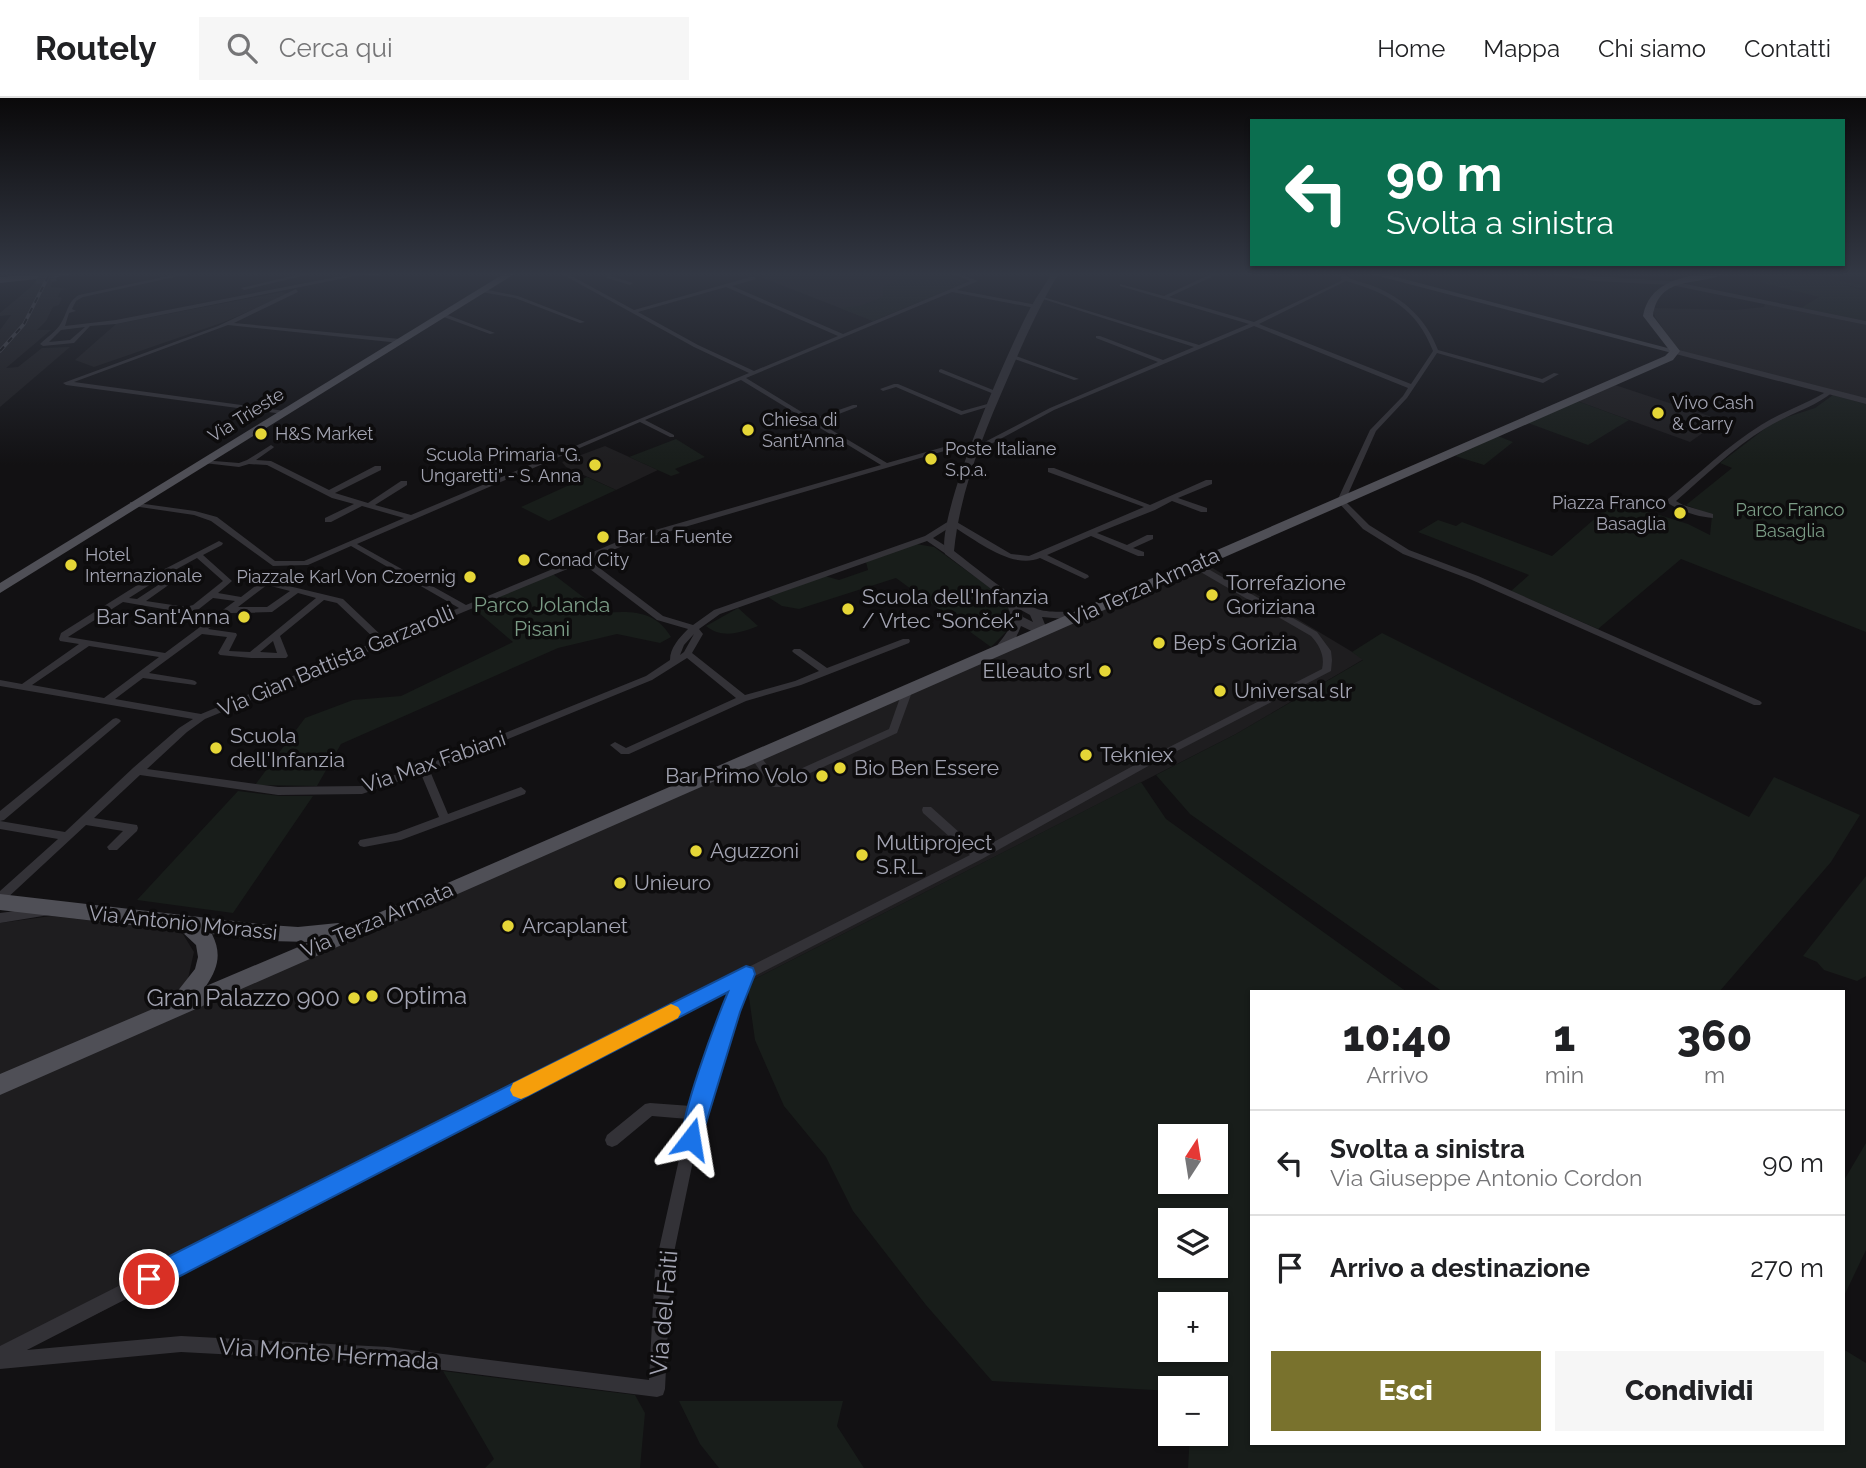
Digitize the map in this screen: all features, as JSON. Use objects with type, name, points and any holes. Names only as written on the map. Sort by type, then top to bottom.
[{"type":"main road","name":"Via Trieste","points":[[0,589],[133,504],[407,337]]},
{"type":"main road","points":[[1620,337],[1675,351]]},
{"type":"main road","points":[[1664,337],[1675,351]]},
{"type":"main road","name":"Via Terza Armata","points":[[0,1084],[999,652],[1669,358],[1675,351]]},
{"type":"main road","name":"Via Antonio Morassi","points":[[0,900],[58,910],[188,925],[298,934],[329,933],[365,925]]},
{"type":"main road","points":[[172,1009],[196,985],[209,959],[206,942],[188,925]]},
{"type":"street","points":[[51,337],[43,344],[72,342],[77,337]]},
{"type":"street","points":[[190,337],[66,383],[283,412]]},
{"type":"street","points":[[361,337],[400,341]]},
{"type":"street","points":[[679,337],[754,373]]},
{"type":"street","points":[[106,701],[270,580],[640,420],[842,337]]},
{"type":"street","points":[[949,552],[952,523],[970,462],[1020,337]]},
{"type":"street","points":[[1098,337],[1163,362]]},
{"type":"street","points":[[1171,337],[1200,346]]},
{"type":"street","name":"Via Gian Battista Garzarolli","points":[[939,452],[958,445],[972,446],[977,442],[993,441],[1052,409],[1223,337]]},
{"type":"street","points":[[1287,337],[1412,387]]},
{"type":"street","points":[[1432,337],[1436,351],[1412,387],[1373,430],[1341,501],[1366,527],[1406,552],[1475,578],[1757,702]]},
{"type":"street","points":[[1436,351],[1543,381],[1556,374]]},
{"type":"street","points":[[1675,351],[1866,401]]},
{"type":"street","points":[[1011,356],[1076,379]]},
{"type":"street","points":[[941,371],[996,393]]},
{"type":"street","points":[[741,378],[887,466]]},
{"type":"street","points":[[881,379],[961,413],[991,405]]},
{"type":"street","points":[[883,389],[896,385]]},
{"type":"street","points":[[1710,516],[1680,507],[1671,501],[1760,428],[1779,417],[1812,405],[1831,391]]},
{"type":"street","points":[[813,421],[855,405]]},
{"type":"street","points":[[640,420],[672,436]]},
{"type":"street","name":"Via Gian Battista Garzarolli","points":[[0,900],[137,771],[183,730],[202,717],[581,558],[675,525],[1002,436]]},
{"type":"street","name":"Via Gian Battista Garzarolli","points":[[977,442],[993,441]]},
{"type":"street","points":[[204,461],[239,465],[249,462],[271,447]]},
{"type":"street","points":[[939,452],[959,452],[965,454],[970,462]]},
{"type":"street","points":[[249,462],[268,463],[329,493],[412,518]]},
{"type":"street","points":[[329,493],[377,468]]},
{"type":"street","points":[[1051,470],[1152,508]]},
{"type":"street","points":[[952,523],[1009,556],[1030,559],[1209,482]]},
{"type":"street","points":[[328,520],[364,505],[404,483]]},
{"type":"street","points":[[1174,499],[1204,510]]},
{"type":"street","points":[[133,504],[214,519],[273,564],[305,563]]},
{"type":"street","name":"Via Max Fabiani","points":[[674,659],[675,649],[693,628],[718,612],[928,538],[952,523]]},
{"type":"street","points":[[1091,533],[1141,554]]},
{"type":"street","points":[[1127,548],[1150,537]]},
{"type":"street","points":[[928,538],[1005,595],[1035,613],[1076,617]]},
{"type":"street","points":[[168,656],[63,639],[64,635],[120,599],[219,543]]},
{"type":"street","points":[[352,544],[464,607]]},
{"type":"street","points":[[120,599],[186,610],[196,607],[228,581],[198,555]]},
{"type":"street","points":[[1041,555],[1085,577]]},
{"type":"street","points":[[581,558],[660,618],[693,628],[699,634],[687,654],[743,699]]},
{"type":"street","points":[[270,580],[273,564]]},
{"type":"street","points":[[0,1355],[978,856],[1146,763],[1326,671],[1329,661],[1326,651],[1314,634],[1195,565]]},
{"type":"street","points":[[139,602],[173,579],[158,576]]},
{"type":"street","points":[[270,580],[340,601],[382,641]]},
{"type":"street","points":[[231,610],[269,610],[297,590]]},
{"type":"street","points":[[211,595],[244,600]]},
{"type":"street","points":[[999,652],[1012,635],[1018,619],[1015,607],[1005,595]]},
{"type":"street","points":[[251,655],[323,596]]},
{"type":"street","points":[[1035,613],[1042,632]]},
{"type":"street","points":[[1018,619],[1042,632]]},
{"type":"street","points":[[202,631],[233,635],[223,653],[283,656],[276,636]]},
{"type":"street","points":[[615,745],[625,752],[743,699],[826,673],[906,641]]},
{"type":"street","points":[[24,687],[87,643]]},
{"type":"street","points":[[797,651],[826,673]]},
{"type":"street","name":"Via Max Fabiani","points":[[137,771],[248,789],[318,792],[362,790],[424,769],[649,678],[674,659],[687,654]]},
{"type":"street","points":[[142,675],[192,683]]},
{"type":"street","points":[[0,683],[202,717]]},
{"type":"street","points":[[756,758],[776,784],[893,730],[907,692]]},
{"type":"street","points":[[0,817],[116,721]]},
{"type":"street","points":[[424,769],[445,819]]},
{"type":"street","points":[[364,843],[397,837],[521,791]]},
{"type":"street","points":[[927,810],[978,856]]},
{"type":"street","points":[[84,821],[133,828],[113,847]]},
{"type":"street","points":[[0,825],[67,836]]},
{"type":"street","points":[[0,918],[58,910]]},
{"type":"street","name":"Via del Faiti","points":[[657,1389],[663,1267],[696,1113],[730,1012],[746,974]]},
{"type":"street","points":[[612,1140],[650,1110],[696,1113]]},
{"type":"street","name":"Via Monte Hermada","points":[[0,1361],[181,1344],[388,1355],[657,1389]]},
{"type":"shaded area","points":[[0,337],[43,337],[6,368],[18,367],[42,348],[70,347],[0,407]]},
{"type":"shaded area","points":[[101,337],[181,337],[94,367],[75,360]]},
{"type":"shaded area","points":[[1669,337],[1866,337],[1866,399],[1679,351]]},
{"type":"shaded area","points":[[1615,385],[1721,420],[1690,442],[1577,401]]},
{"type":"shaded area","points":[[605,446],[658,470],[616,490],[566,467],[562,462]]},
{"type":"shaded area","points":[[1206,564],[1364,659],[1236,734],[0,1363],[0,923],[51,916],[181,931],[194,952],[187,983],[166,1015]]},
{"type":"green space","name":"Parco Franco Basaglia","points":[[1833,395],[1866,404],[1866,632],[1681,559],[1598,629],[1511,591],[1529,575],[1418,532],[1438,520],[1456,526],[1462,522],[1552,556],[1615,501],[1688,524],[1710,535],[1712,515],[1686,505],[1732,468],[1720,463],[1775,421],[1815,408]]},
{"type":"green space","points":[[1577,401],[1629,420],[1588,445],[1528,423]]},
{"type":"green space","points":[[1498,436],[1513,442],[1484,465],[1455,456]]},
{"type":"green space","points":[[676,439],[705,457],[675,469],[680,473],[671,476],[629,457]]},
{"type":"green space","points":[[587,477],[616,490],[549,521],[521,507]]},
{"type":"green space","points":[[916,544],[934,547],[1003,597],[1012,615],[1010,628],[991,647],[896,578],[799,609],[782,606],[768,597],[825,576],[839,580],[868,570],[866,562]]},
{"type":"green space","name":"Parco Jolanda Pisani","points":[[553,574],[604,613],[642,614],[658,622],[671,637],[660,643],[617,634],[558,648],[341,744],[317,786],[255,785],[305,718],[353,700],[401,696],[513,642],[472,607]]},
{"type":"green space","points":[[738,608],[758,626],[725,634],[706,626]]},
{"type":"green space","points":[[1382,633],[1749,817],[1774,777],[1860,815],[1831,862],[1721,990],[1440,990],[1190,814],[1156,775],[1236,734],[1363,660],[1352,652]]},
{"type":"green space","points":[[1141,782],[1166,819],[1404,990],[1250,990],[1250,1445],[1845,1445],[1845,1350],[1866,1363],[1866,1468],[1188,1468],[1189,1446],[1228,1446],[1228,1376],[1158,1376],[1158,1390],[992,1381],[926,1305],[853,1211],[826,1157],[784,1106],[755,1040],[747,983]]},
{"type":"green space","points":[[238,791],[280,796],[313,796],[233,913],[137,900]]},
{"type":"green space","points":[[1866,876],[1866,976],[1857,981],[1824,970],[1817,962],[1803,956]]},
{"type":"green space","points":[[1866,1143],[1866,1250],[1845,1294],[1845,1179]]},
{"type":"green space","points":[[443,1371],[635,1395],[645,1413],[640,1468],[485,1468],[494,1459]]},
{"type":"green space","points":[[679,1401],[843,1401],[837,1426],[864,1468],[719,1468],[700,1444]]},
{"type":"railway","points":[[0,351],[13,337]]},
{"type":"slow traffic","points":[[521,1090],[671,1012]]},
{"type":"place","name":"Vivo Cash & Carry","points":[[1658,413]]},
{"type":"place","name":"Chiesa di Sant'Anna","points":[[748,430]]},
{"type":"place","name":"H&S Market","points":[[261,434]]},
{"type":"place","name":"Poste Italiane S.p.a.","points":[[931,459]]},
{"type":"place","name":"Scuola Primaria \"G. Ungaretti\" - S. Anna","points":[[595,465]]},
{"type":"place","name":"Piazza Franco Basaglia","points":[[1680,513]]},
{"type":"place","name":"Bar La Fuente","points":[[603,537]]},
{"type":"place","name":"Conad City","points":[[524,560]]},
{"type":"place","name":"Hotel Internazionale","points":[[71,565]]},
{"type":"place","name":"Piazzale Karl Von Czoernig","points":[[470,577]]},
{"type":"place","name":"Torrefazione Goriziana","points":[[1212,595]]},
{"type":"place","name":"Scuola dell'Infanzia / Vrtec \"Sonček\"","points":[[848,609]]},
{"type":"place","name":"Bar Sant'Anna","points":[[244,617]]},
{"type":"place","name":"Bep's Gorizia","points":[[1159,643]]},
{"type":"place","name":"Elleauto srl","points":[[1105,671]]},
{"type":"place","name":"Universal slr","points":[[1220,691]]},
{"type":"place","name":"Scuola dell'Infanzia","points":[[216,748]]},
{"type":"place","name":"Tekniex","points":[[1086,755]]},
{"type":"place","name":"Bio Ben Essere","points":[[840,768]]},
{"type":"place","name":"Bar Primo Volo","points":[[822,776]]},
{"type":"place","name":"Aguzzoni","points":[[696,851]]},
{"type":"place","name":"Multiproject S.R.L","points":[[862,855]]},
{"type":"place","name":"Unieuro","points":[[620,883]]},
{"type":"place","name":"Arcaplanet","points":[[508,926]]},
{"type":"place","name":"Optima","points":[[372,996]]},
{"type":"place","name":"Gran Palazzo 900","points":[[354,998]]},
{"type":"route","points":[[149,1279],[746,974],[730,1012],[696,1113],[691,1139]]}]
